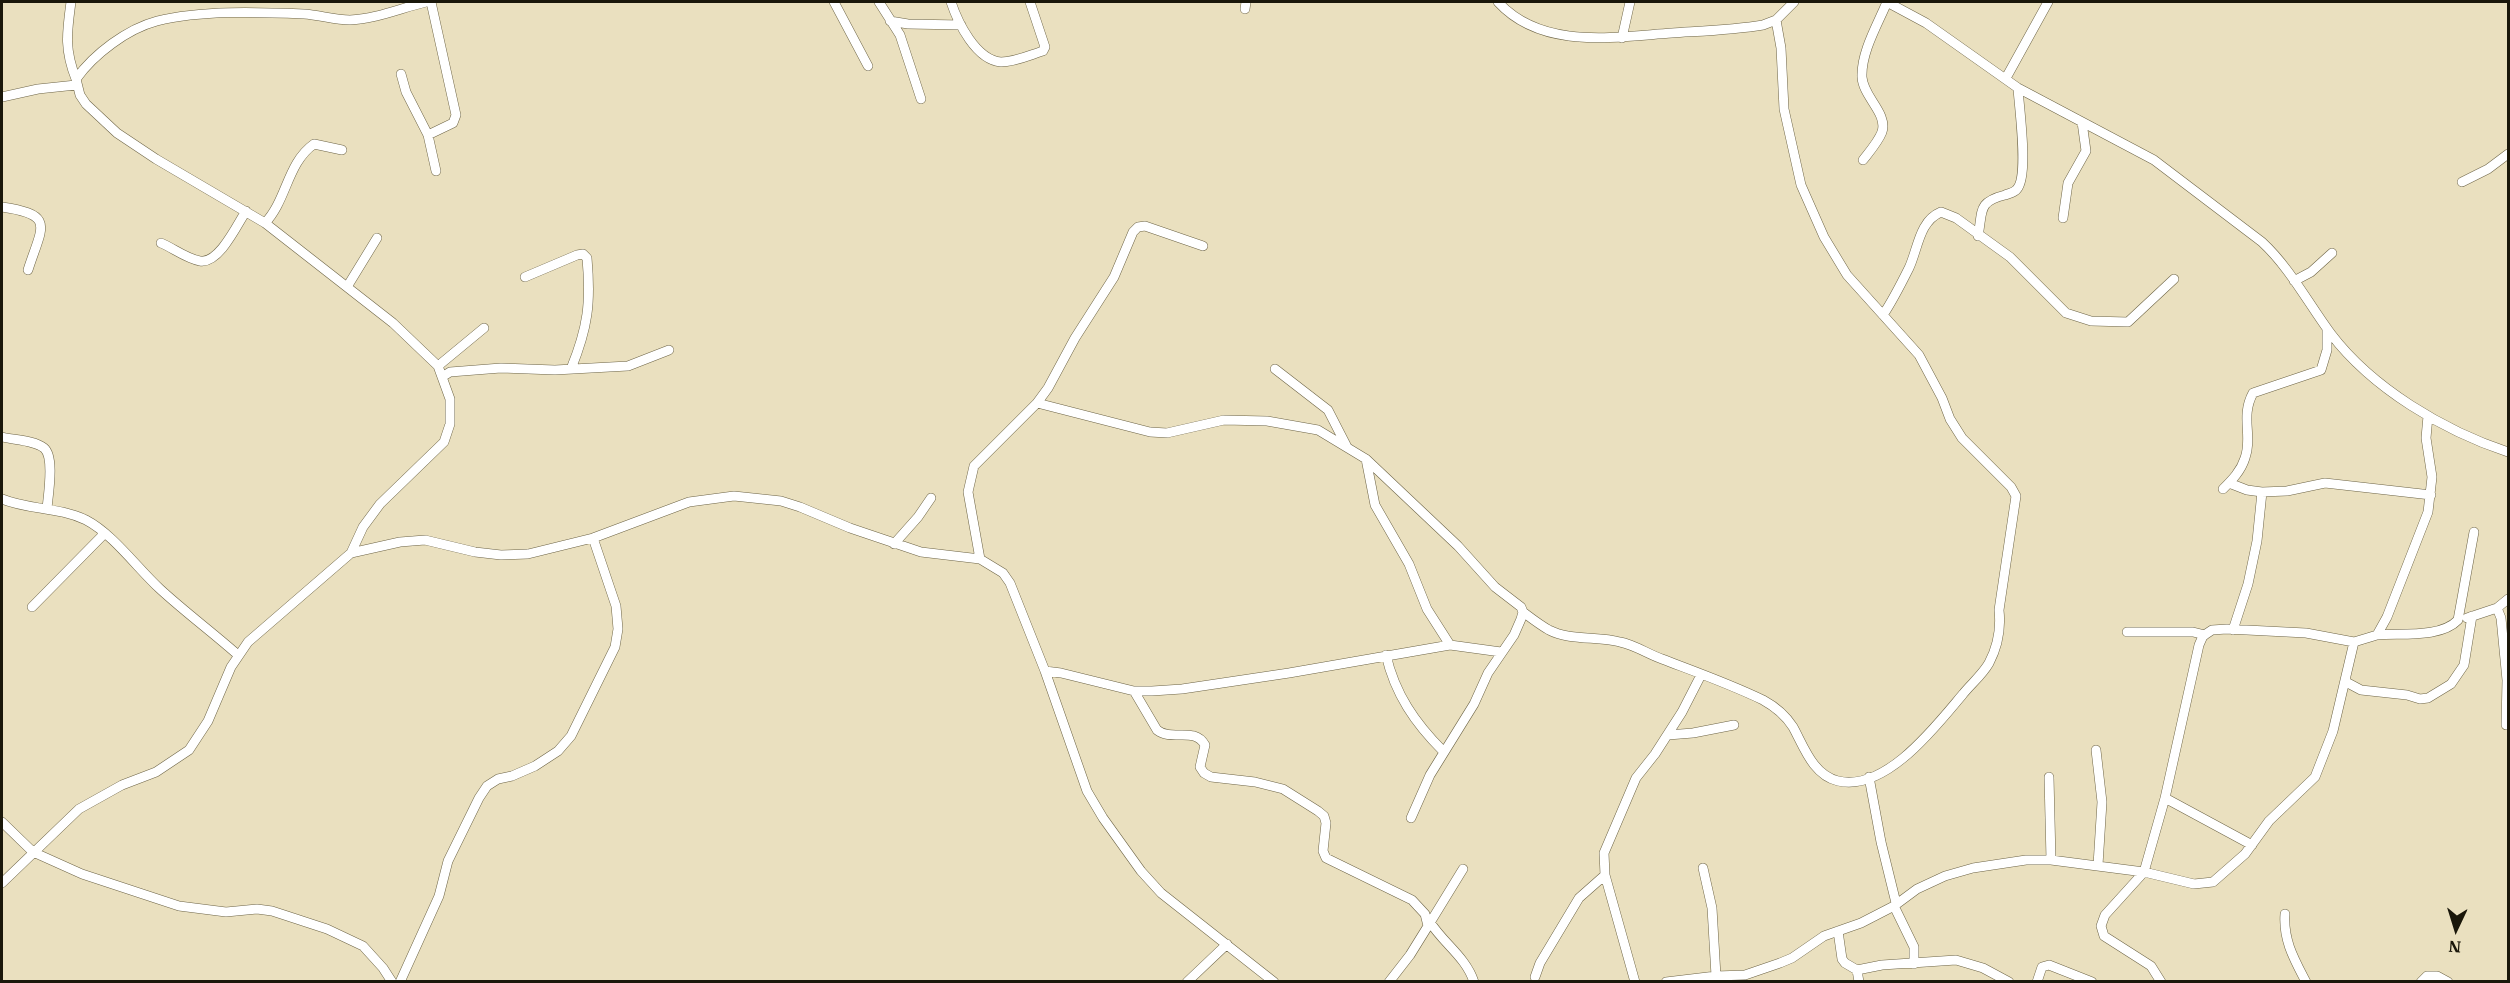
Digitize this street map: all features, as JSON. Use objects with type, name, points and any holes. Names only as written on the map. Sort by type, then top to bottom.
[{"type":"street","points":[[2,883],[79,809],[122,785],[156,772],[189,750],[208,721],[238,655],[248,642],[351,553],[363,527],[380,504],[444,442],[450,424],[450,399],[438,366],[393,323],[266,223],[156,159],[117,132],[86,104],[69,61],[66,27],[71,2]]},
{"type":"street","points":[[2,97],[76,82],[96,55],[119,40],[155,22],[222,14],[305,14],[348,20],[366,18],[426,2]]},
{"type":"street","points":[[428,135],[453,123],[456,115],[430,2]]},
{"type":"street","points":[[834,2],[868,66]]},
{"type":"street","points":[[879,2],[900,35],[921,99]]},
{"type":"street","points":[[951,2],[962,26],[982,53],[994,61],[1014,60],[1043,51],[1046,45],[1030,2]]},
{"type":"street","points":[[1498,2],[1530,25],[1570,37],[1622,38],[1743,28],[1776,20],[1794,2]]},
{"type":"street","points":[[1622,38],[1630,2]]},
{"type":"street","points":[[1863,160],[1879,139],[1883,126],[1882,118],[1865,92],[1862,79],[1863,63],[1887,2],[1926,23],[2018,88],[2154,160],[2278,256],[2327,329],[2360,369],[2428,416],[2467,437],[2508,452]]},
{"type":"street","points":[[2006,78],[2048,2]]},
{"type":"street","points":[[1037,404],[1150,432],[1167,433],[1224,420],[1267,421],[1310,427],[1366,459],[1458,546],[1496,587],[1514,601],[1523,612],[1550,630],[1568,636],[1622,642],[1691,668],[1701,675],[1764,701],[1779,711],[1792,726],[1803,749],[1818,768],[1836,781],[1851,782],[1884,772],[1934,729],[1989,664],[2001,626],[2000,610],[2004,574],[2016,496],[1962,438],[1950,419],[1925,365],[1906,338],[1883,315],[1842,266],[1824,237],[1801,185],[1784,109],[1781,48],[1776,20]]},
{"type":"street","points":[[890,21],[962,26]]},
{"type":"street","points":[[401,74],[406,92],[428,135],[436,171]]},
{"type":"street","points":[[1978,236],[1983,207],[1987,201],[2014,192],[2020,185],[2022,136],[2018,88]]},
{"type":"street","points":[[2063,218],[2068,183],[2086,150],[2082,122]]},
{"type":"street","points":[[266,223],[273,215],[294,167],[308,149],[314,144],[342,150]]},
{"type":"street","points":[[2462,182],[2488,169],[2508,154]]},
{"type":"street","points":[[2,207],[29,211],[38,218],[42,228],[28,270]]},
{"type":"street","points":[[161,243],[198,261],[207,261],[218,254],[246,211]]},
{"type":"street","points":[[1883,315],[1910,266],[1923,230],[1934,215],[1941,212],[1947,213],[2010,257],[2067,313],[2091,321],[2128,321],[2175,279]]},
{"type":"street","points":[[980,559],[968,492],[974,466],[1037,404],[1114,277],[1129,241],[1138,227],[1145,226],[1203,246]]},
{"type":"street","points":[[347,287],[377,238]]},
{"type":"street","points":[[2294,280],[2311,272],[2332,253]]},
{"type":"street","points":[[525,277],[577,255],[583,254],[587,258],[590,289],[588,320],[571,369]]},
{"type":"street","points":[[438,366],[472,335],[484,328]]},
{"type":"street","points":[[2327,329],[2326,350],[2321,370],[2253,393],[2247,404],[2245,420],[2246,457],[2242,468],[2226,486],[2262,492],[2286,491],[2325,483],[2431,495]]},
{"type":"street","points":[[442,377],[450,372],[472,369],[571,369],[628,366],[669,350]]},
{"type":"street","points":[[1275,369],[1328,411],[1347,447]]},
{"type":"street","points":[[2377,635],[2387,617],[2428,512],[2433,477],[2426,438],[2428,416]]},
{"type":"street","points":[[2,437],[37,445],[44,449],[50,457],[47,509]]},
{"type":"street","points":[[1366,459],[1375,505],[1409,564],[1426,609],[1450,645]]},
{"type":"street","points":[[2233,630],[2248,584],[2257,541],[2262,492]]},
{"type":"street","points":[[351,553],[400,542],[425,540],[475,552],[501,555],[528,554],[593,538],[689,502],[734,496],[791,504],[894,544],[921,552],[980,559],[1003,573],[1010,583],[1045,671],[1087,791],[1103,818],[1154,886],[1196,922],[1274,981]]},
{"type":"street","points":[[894,544],[931,498]]},
{"type":"street","points":[[2,499],[34,509],[47,509],[86,520],[104,534],[160,590],[238,655]]},
{"type":"street","points":[[2162,981],[2151,966],[2104,936],[2101,926],[2105,915],[2144,872],[2155,826],[2165,798],[2199,645],[2205,635],[2211,630],[2306,633],[2354,642],[2377,635],[2439,631],[2452,627],[2458,620],[2474,532]]},
{"type":"street","points":[[32,607],[104,534]]},
{"type":"street","points":[[400,981],[439,896],[448,861],[479,798],[487,786],[498,779],[512,776],[535,766],[558,751],[571,736],[615,646],[618,629],[616,606],[593,538]]},
{"type":"street","points":[[2458,620],[2497,608],[2508,599]]},
{"type":"street","points":[[2497,608],[2507,680],[2506,725]]},
{"type":"street","points":[[1411,818],[1443,751],[1474,704],[1501,652],[1514,635],[1523,612]]},
{"type":"street","points":[[2346,682],[2361,690],[2407,695],[2420,699],[2428,698],[2451,684],[2464,665],[2472,616]]},
{"type":"street","points":[[2127,632],[2182,632],[2205,635]]},
{"type":"street","points":[[1666,981],[1716,976],[1746,978],[1792,958],[1824,936],[1861,924],[1917,889],[1945,876],[1973,868],[2026,860],[2051,860],[2144,872],[2194,884],[2213,882],[2226,872],[2252,845],[2269,821],[2315,777],[2333,731],[2354,642]]},
{"type":"street","points":[[1045,671],[1134,691],[1182,689],[1289,673],[1386,655],[1426,651],[1450,645],[1501,652]]},
{"type":"street","points":[[1386,655],[1404,705],[1424,733],[1443,751]]},
{"type":"street","points":[[1635,981],[1605,875],[1604,853],[1636,778],[1668,735],[1701,675]]},
{"type":"street","points":[[1134,691],[1157,730],[1162,734],[1192,734],[1201,738],[1205,745],[1200,767],[1211,777],[1256,782],[1283,789],[1324,816],[1326,824],[1323,851],[1326,858],[1412,900],[1425,914],[1429,924],[1440,937],[1461,957],[1474,981]]},
{"type":"street","points":[[1668,735],[1693,734],[1734,725]]},
{"type":"street","points":[[2096,750],[2102,810],[2098,865]]},
{"type":"street","points":[[1869,777],[1895,904],[1914,947],[1914,964]]},
{"type":"street","points":[[2049,777],[2051,860]]},
{"type":"street","points":[[2165,798],[2252,845]]},
{"type":"street","points":[[2,822],[33,852],[82,874],[179,906],[226,912],[257,909],[272,911],[327,929],[363,946],[392,981]]},
{"type":"street","points":[[1703,868],[1712,908],[1716,976]]},
{"type":"street","points":[[1389,981],[1410,955],[1463,869]]},
{"type":"street","points":[[1535,978],[1540,963],[1579,898],[1605,875]]},
{"type":"street","points":[[2285,914],[2284,930],[2288,947],[2306,981]]},
{"type":"street","points":[[1838,931],[1842,959],[1857,970],[1941,959],[1956,960],[1983,968],[2009,981]]},
{"type":"street","points":[[1186,981],[1227,944]]},
{"type":"street","points":[[2037,981],[2042,967],[2049,965],[2092,981]]},
{"type":"street","points":[[1857,970],[1859,981]]},
{"type":"street","points":[[2421,981],[2427,976],[2437,976],[2448,981]]}]
